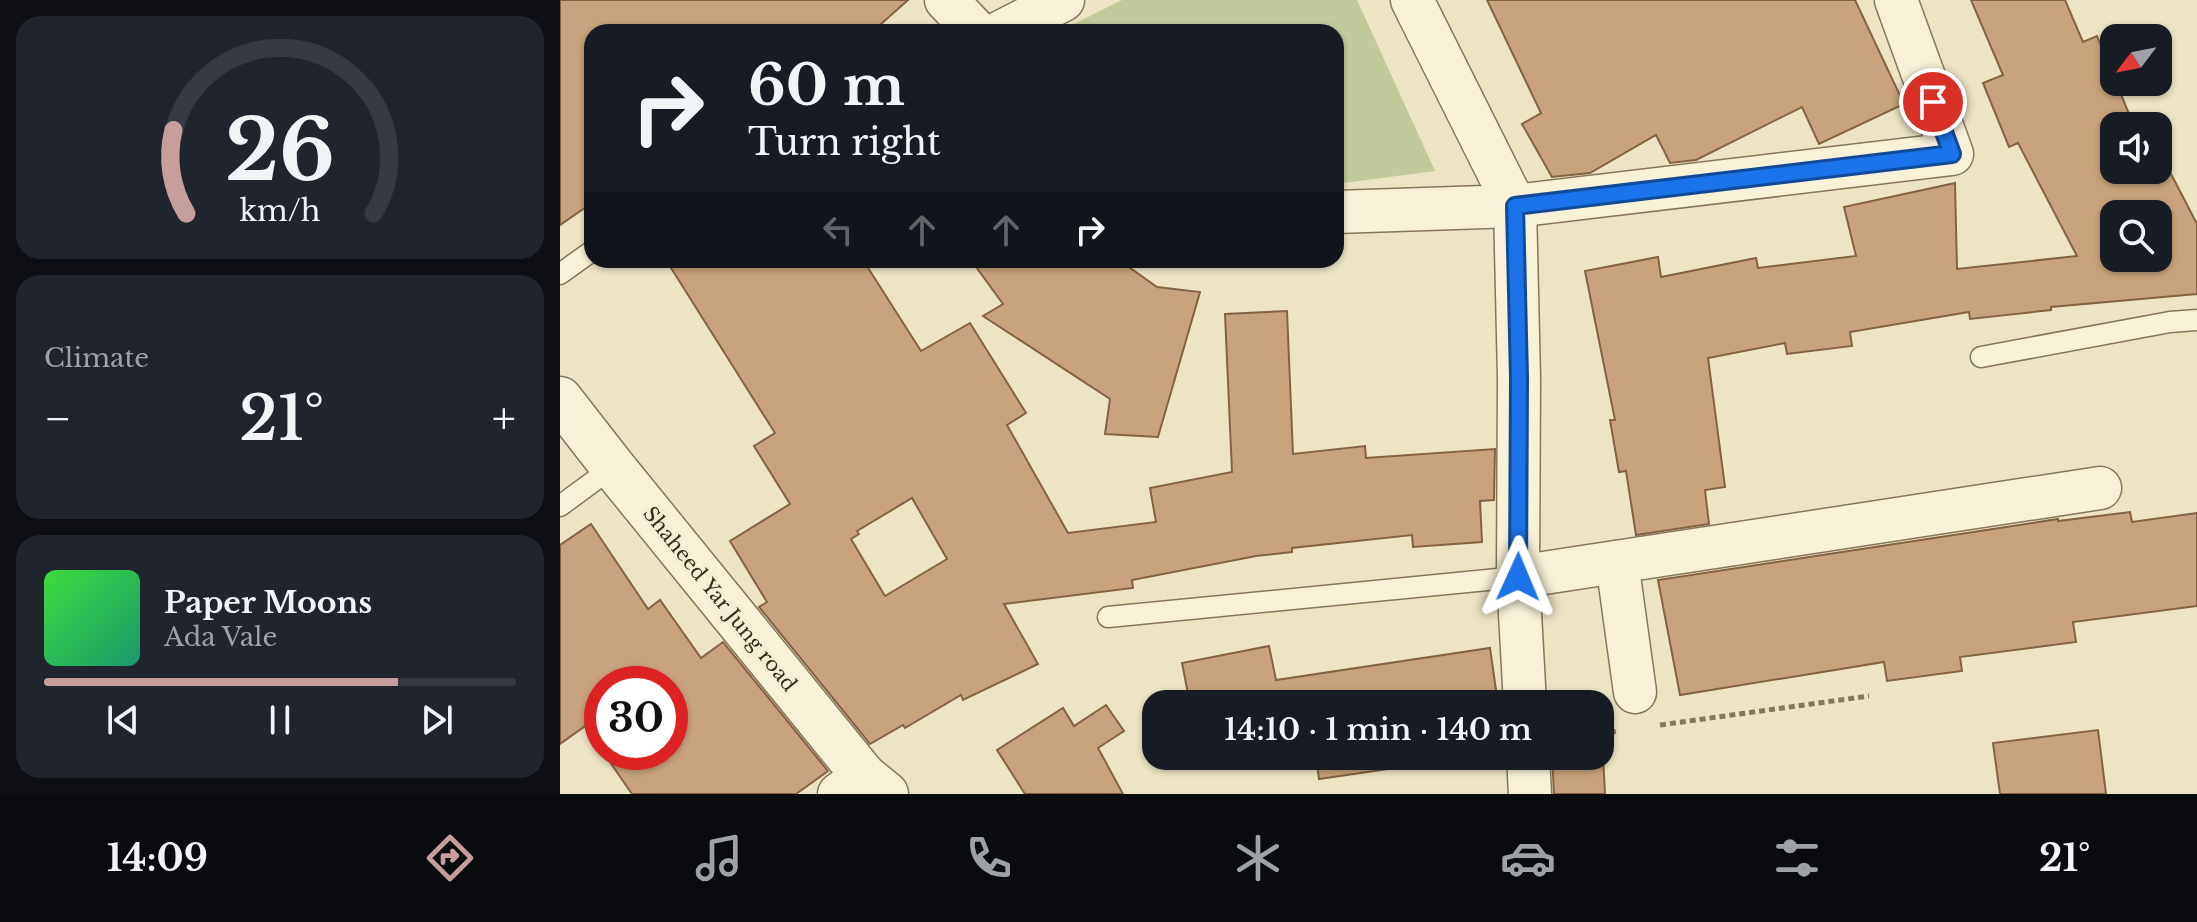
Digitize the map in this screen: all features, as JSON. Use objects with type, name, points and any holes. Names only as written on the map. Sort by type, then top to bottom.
[{"type":"street","points":[[946,0],[969,24]]},
{"type":"street","points":[[1016,24],[1063,0]]},
{"type":"street","points":[[1412,0],[1515,206],[1519,378],[1518,577],[1524,690]]},
{"type":"street","points":[[1344,212],[1515,206],[1952,154],[1896,0]]},
{"type":"street","name":"Shaheed Yar Jung road","points":[[560,399],[863,788]]},
{"type":"street","points":[[1518,577],[2100,488]]},
{"type":"street","points":[[1617,562],[1637,716]]},
{"type":"street","points":[[1529,770],[1530,794]]},
{"type":"lane","points":[[560,274],[584,257]]},
{"type":"lane","points":[[1981,357],[2170,322],[2197,320]]},
{"type":"lane","points":[[560,506],[613,467]]},
{"type":"lane","points":[[1108,617],[1518,577]]},
{"type":"path","points":[[1614,727],[1637,716],[1869,696]]},
{"type":"green space","points":[[1122,0],[1357,0],[1435,171],[1344,183],[1344,24],[1074,24]]},
{"type":"building","points":[[560,0],[908,0],[881,24],[584,24],[584,208],[560,225]]},
{"type":"building","points":[[1487,0],[1855,0],[1904,104],[1819,144],[1802,107],[1696,160],[1670,163],[1656,135],[1590,173],[1552,177],[1522,124],[1541,113]]},
{"type":"building","points":[[1971,0],[2065,0],[2083,42],[2097,36],[2100,43],[2100,96],[2122,96],[2128,112],[2100,112],[2100,184],[2172,184],[2172,176],[2197,224],[2197,294],[2051,307],[2051,310],[1970,319],[1969,312],[1850,332],[1852,346],[1787,354],[1785,343],[1708,358],[1725,487],[1705,490],[1709,524],[1636,535],[1626,471],[1619,472],[1610,420],[1615,420],[1585,271],[1658,257],[1661,277],[1756,258],[1758,268],[1856,256],[1844,207],[1955,183],[1957,269],[2077,256],[2018,143],[2009,147],[1983,83],[2003,75]]},
{"type":"building","points":[[671,268],[868,268],[921,351],[970,323],[1026,413],[1007,425],[1068,533],[1156,522],[1150,488],[1232,472],[1225,314],[1287,311],[1293,454],[1365,446],[1366,458],[1495,449],[1494,500],[1480,501],[1482,542],[1413,547],[1412,535],[1292,548],[1292,552],[1132,580],[1133,588],[1004,604],[1038,664],[963,700],[961,695],[905,728],[903,725],[870,744],[759,607],[767,602],[730,541],[790,504],[754,446],[775,433]],"holes":[[[912,498],[947,559],[885,596],[851,539],[859,534],[857,531]]]},
{"type":"building","points":[[977,268],[1130,268],[1157,287],[1200,292],[1158,437],[1105,434],[1110,399],[983,316],[1003,304]]},
{"type":"building","points":[[2130,512],[2132,522],[2197,513],[2197,606],[2073,622],[2076,642],[1960,657],[1962,671],[1887,681],[1884,662],[1680,695],[1658,580],[2058,519]]},
{"type":"building","points":[[591,524],[648,609],[660,600],[701,658],[723,642],[828,771],[796,794],[632,794],[615,770],[688,770],[688,666],[584,666],[584,727],[560,744],[560,545]]},
{"type":"building","points":[[1269,646],[1276,680],[1490,648],[1496,690],[1187,690],[1182,663]]},
{"type":"building","points":[[1106,705],[1124,731],[1098,748],[1123,794],[1025,794],[997,750],[1063,708],[1074,726]]},
{"type":"building","points":[[2098,730],[2106,794],[2000,794],[1993,743]]},
{"type":"building","points":[[1318,770],[1381,770],[1319,779]]},
{"type":"building","points":[[1553,770],[1604,770],[1605,794],[1554,794]]},
{"type":"route","points":[[1518,577],[1519,378],[1515,206],[1952,154],[1933,102]]}]
